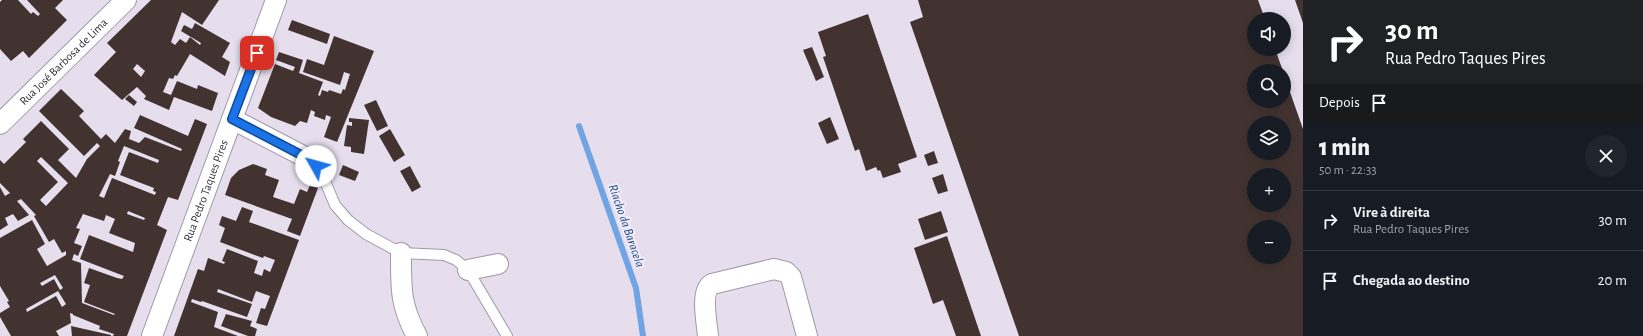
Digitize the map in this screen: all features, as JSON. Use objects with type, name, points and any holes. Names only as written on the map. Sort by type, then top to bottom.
[{"type":"street","name":"Rua José Barbosa de Lima","points":[[0,124],[126,0]]},
{"type":"street","name":"Rua Pedro Taques Pires","points":[[152,336],[276,0]]},
{"type":"street","points":[[232,119],[309,159],[322,174]]},
{"type":"street","points":[[401,253],[401,296],[410,323],[417,336]]},
{"type":"street","points":[[468,270],[498,264]]},
{"type":"street","points":[[708,336],[705,298],[705,290],[708,286],[774,269],[786,272],[791,277],[807,336]]},
{"type":"lane","points":[[322,174],[335,205],[348,220],[366,234],[401,253],[444,255],[456,260],[468,270],[507,336]]},
{"type":"building","points":[[2,0],[18,0],[31,14],[33,12],[38,16],[40,14],[27,0],[63,0],[55,8],[67,20],[29,58],[23,51],[11,61],[0,49],[0,2]]},
{"type":"building","points":[[151,0],[219,0],[202,25],[182,12],[171,42],[175,45],[180,39],[186,43],[190,37],[200,45],[201,43],[181,31],[184,25],[192,29],[195,23],[230,43],[222,57],[230,62],[225,76],[190,54],[177,76],[175,75],[173,79],[169,78],[163,92],[171,95],[177,81],[197,89],[198,85],[218,93],[212,111],[174,97],[169,110],[144,99],[146,96],[137,87],[122,100],[94,75],[116,52],[107,43]],"holes":[[[137,64],[145,71],[141,77],[133,69]]]},
{"type":"building","points":[[918,0],[1258,0],[1262,12],[1247,12],[1247,56],[1278,56],[1280,64],[1247,64],[1247,108],[1291,108],[1291,95],[1303,129],[1303,336],[1019,336],[910,22],[923,17]]},
{"type":"building","points":[[1295,0],[1303,0],[1303,23]]},
{"type":"building","points":[[868,14],[917,157],[898,164],[901,172],[883,178],[880,170],[878,171],[876,167],[866,171],[859,149],[855,151],[823,57],[826,56],[818,32]]},
{"type":"building","points":[[292,20],[330,34],[327,44],[288,30]]},
{"type":"building","points":[[334,36],[374,51],[337,142],[324,137],[331,117],[326,115],[325,120],[314,116],[315,112],[311,110],[307,123],[300,121],[295,126],[271,117],[258,108],[275,64],[293,71],[295,67],[276,60],[279,52],[303,60],[299,73],[323,82],[318,95],[320,96],[322,90],[328,92],[329,90],[341,94],[343,89],[345,90],[350,74],[344,72],[340,85],[303,72],[307,59],[324,65]]},
{"type":"building","points":[[812,47],[824,77],[816,81],[803,50]]},
{"type":"building","points":[[61,89],[84,111],[79,116],[101,139],[106,134],[115,143],[125,129],[131,131],[129,139],[139,143],[145,137],[181,151],[182,149],[134,128],[140,115],[188,136],[195,119],[207,124],[178,200],[168,197],[157,225],[167,230],[127,336],[113,336],[114,334],[99,329],[100,326],[70,313],[71,323],[56,331],[59,336],[11,336],[0,317],[0,313],[10,307],[7,302],[9,301],[0,286],[0,238],[32,220],[45,244],[37,249],[47,266],[66,255],[66,251],[62,253],[54,239],[49,242],[34,216],[36,215],[21,199],[17,201],[29,215],[18,221],[13,214],[5,218],[8,225],[0,230],[0,187],[5,196],[10,193],[0,183],[0,160],[4,164],[26,142],[23,139],[41,121],[69,149],[58,160],[76,178],[87,159],[100,146],[97,143],[84,156],[39,111]],"holes":[[[124,146],[159,160],[158,163],[129,152],[120,175],[154,188],[153,191],[156,192],[155,195],[112,178],[104,198],[99,196],[110,174],[115,176],[120,162],[118,161]],[[41,157],[68,183],[46,206],[40,200],[58,182],[37,161]],[[128,211],[145,218],[144,220],[127,214]],[[83,214],[104,221],[106,215],[115,219],[109,233],[135,243],[133,252],[89,235],[80,259],[124,276],[122,279],[117,278],[89,268],[84,283],[90,285],[84,302],[115,314],[114,315],[82,303],[81,263],[72,260],[74,254],[78,256],[82,246],[74,243],[80,229],[76,228]],[[55,275],[63,288],[60,290],[54,279],[42,286],[40,283]],[[58,291],[66,304],[62,307],[56,296],[27,312],[26,309]]]},
{"type":"building","points":[[129,95],[137,102],[134,106],[125,99]]},
{"type":"building","points":[[376,100],[388,126],[377,131],[364,105]]},
{"type":"building","points":[[830,117],[839,139],[827,144],[818,123]]},
{"type":"building","points":[[349,118],[369,120],[364,154],[351,152],[351,147],[344,146],[347,125],[352,126],[352,122],[349,122]]},
{"type":"building","points":[[390,129],[405,155],[394,162],[379,136]]},
{"type":"building","points":[[934,151],[938,163],[928,166],[924,155]]},
{"type":"building","points":[[253,164],[267,169],[265,175],[279,180],[273,197],[294,204],[300,189],[307,192],[310,185],[318,188],[300,236],[287,231],[292,219],[225,195],[231,178],[239,170]]},
{"type":"building","points":[[343,165],[359,172],[355,181],[339,175]]},
{"type":"building","points":[[410,166],[421,187],[412,192],[400,171]]},
{"type":"building","points":[[943,174],[948,191],[938,194],[932,178]]},
{"type":"building","points":[[242,207],[253,211],[249,222],[299,240],[267,326],[256,323],[261,308],[265,309],[270,296],[256,291],[252,302],[218,289],[217,292],[252,304],[247,317],[202,301],[192,299],[191,302],[218,312],[214,327],[238,336],[174,336],[198,269],[204,271],[208,258],[224,264],[225,262],[222,261],[227,249],[258,261],[254,273],[262,276],[264,269],[270,272],[275,260],[264,256],[263,258],[220,242],[225,228],[219,225],[222,216],[236,221]]},
{"type":"building","points":[[941,211],[948,232],[925,240],[918,219]]},
{"type":"building","points":[[947,236],[981,336],[956,336],[943,300],[933,304],[914,248]]},
{"type":"building","points":[[226,314],[252,321],[250,326],[257,329],[255,336],[248,336],[221,326]]},
{"type":"building","points":[[71,326],[111,335],[111,336],[72,336]]},
{"type":"waterway","name":"Riacho da Baracela","points":[[579,126],[636,288],[643,336]]},
{"type":"route","points":[[257,53],[232,119],[309,159],[316,166]]}]
